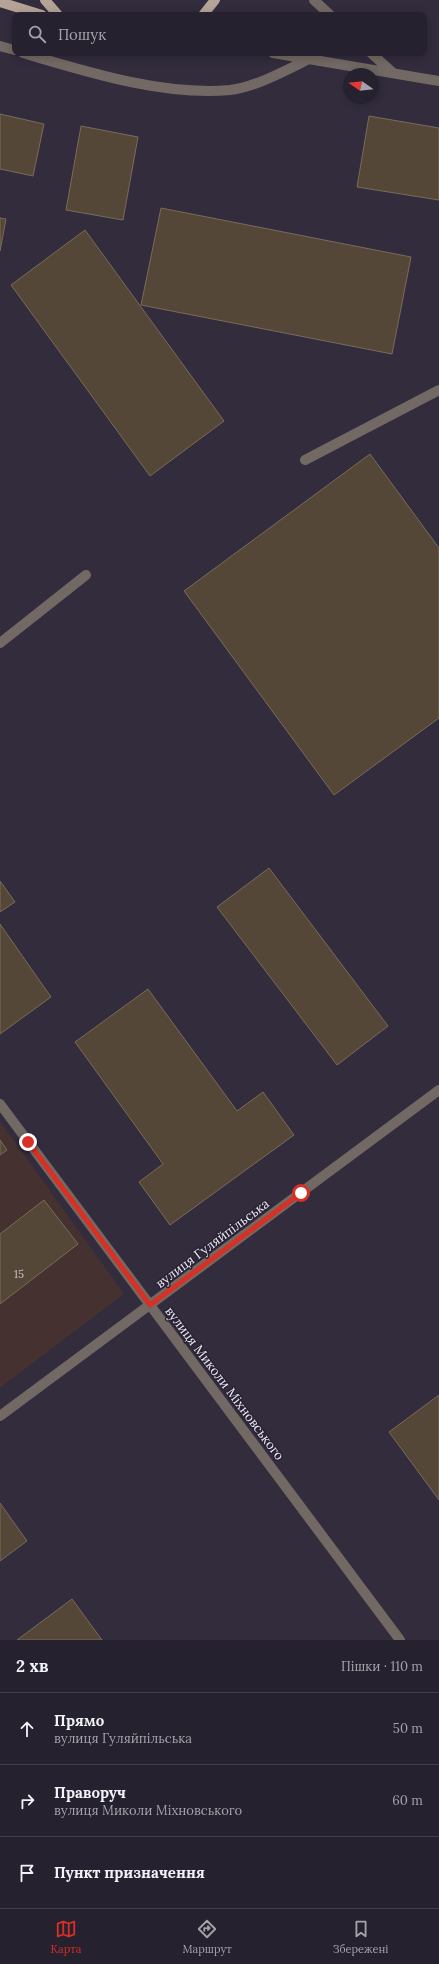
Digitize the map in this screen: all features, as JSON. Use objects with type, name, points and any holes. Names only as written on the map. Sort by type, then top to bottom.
[{"type":"main road","points":[[45,0],[55,12]]},
{"type":"main road","points":[[205,12],[215,0]]},
{"type":"main road","points":[[0,2],[32,12]]},
{"type":"street","points":[[314,0],[327,12]]},
{"type":"street","points":[[0,46],[12,49]]},
{"type":"street","points":[[33,56],[74,68],[168,89],[231,90],[264,80],[309,59]]},
{"type":"street","points":[[291,56],[439,81]]},
{"type":"street","points":[[374,56],[392,72]]},
{"type":"street","points":[[305,460],[439,390]]},
{"type":"street","points":[[0,643],[86,575]]},
{"type":"street","name":"вулиця Гуляйпільська","points":[[0,1416],[439,1090]]},
{"type":"street","name":"вулиця Миколи Міхновського","points":[[0,1104],[400,1640]]},
{"type":"shaded area","points":[[0,1121],[124,1294],[0,1388]]},
{"type":"building","points":[[0,114],[44,124],[33,176],[0,169]]},
{"type":"building","points":[[369,116],[439,128],[439,200],[357,187]]},
{"type":"building","points":[[81,126],[138,137],[123,220],[66,210]]},
{"type":"building","points":[[161,208],[411,257],[392,354],[141,305]]},
{"type":"building","points":[[0,218],[6,219],[0,251]]},
{"type":"building","points":[[85,230],[224,421],[150,476],[11,285]]},
{"type":"building","points":[[370,454],[439,548],[439,718],[334,795],[184,591]]},
{"type":"building","points":[[269,868],[388,1026],[337,1065],[217,907]]},
{"type":"building","points":[[0,881],[15,902],[0,912]]},
{"type":"building","points":[[0,924],[51,997],[0,1034]]},
{"type":"building","points":[[148,989],[237,1111],[263,1092],[294,1135],[170,1225],[139,1182],[163,1164],[75,1042]]},
{"type":"building","points":[[0,1140],[7,1150],[0,1155]]},
{"type":"building","points":[[44,1200],[78,1244],[0,1304],[0,1234]]},
{"type":"building","points":[[439,1395],[439,1500],[389,1432]]},
{"type":"building","points":[[0,1503],[27,1541],[0,1561]]},
{"type":"building","points":[[72,1599],[102,1640],[17,1640]]},
{"type":"route","points":[[28,1142],[150,1305],[301,1193]]}]
